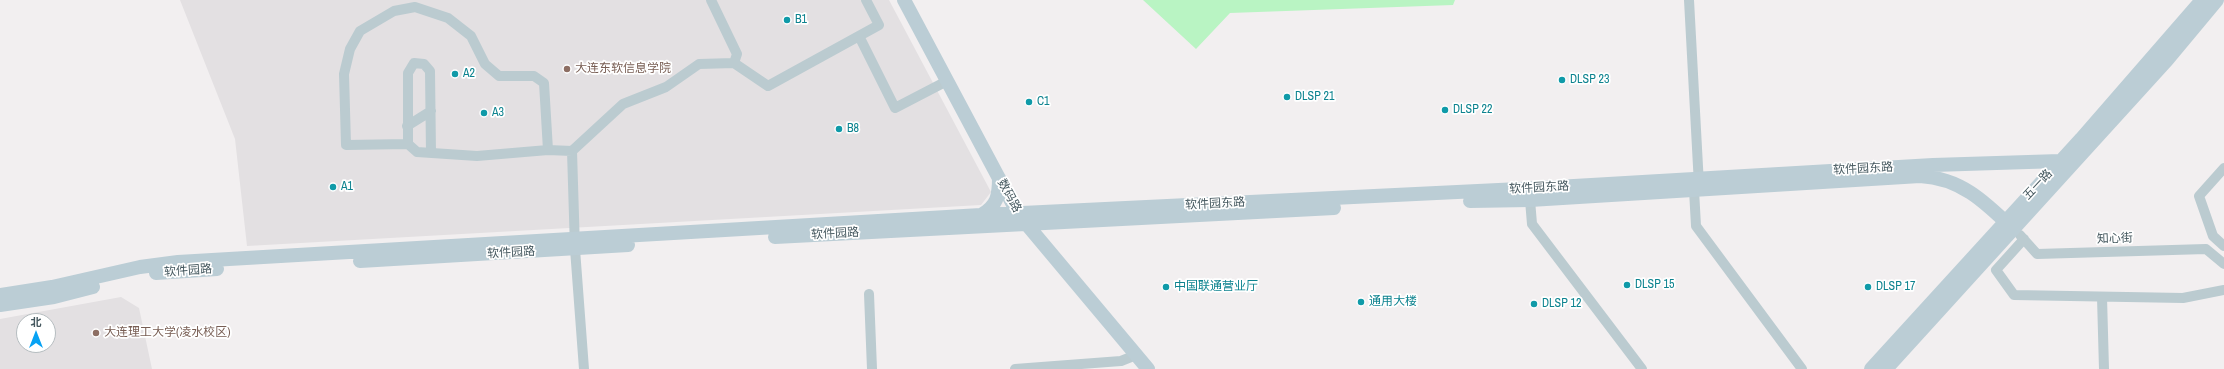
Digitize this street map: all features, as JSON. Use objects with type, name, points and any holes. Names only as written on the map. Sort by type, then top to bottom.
[{"type":"main road","name":"数码路","points":[[904,0],[1022,219],[1148,369]]},
{"type":"main road","name":"五一路","points":[[1886,369],[2009,224],[2060,161],[2158,52],[2202,0]]},
{"type":"main road","name":"五一路","points":[[1871,369],[2167,60],[2217,0]]},
{"type":"main road","name":"软件园东路","points":[[1022,219],[1055,223],[1436,202],[1530,200],[1933,165],[2060,161]]},
{"type":"main road","name":"软件园东路","points":[[1022,219],[1697,186],[1932,177],[1956,183],[2009,224]]},
{"type":"main road","points":[[981,215],[992,209],[996,201],[999,178]]},
{"type":"main road","name":"软件园路","points":[[0,305],[54,297],[150,274],[981,215],[1022,219]]},
{"type":"main road","name":"软件园路","points":[[0,295],[52,287],[140,267],[178,262],[761,237],[1022,219]]},
{"type":"main road","points":[[1047,250],[1048,232],[1055,223]]},
{"type":"street","points":[[712,0],[737,54],[734,63]]},
{"type":"street","points":[[548,150],[544,83],[534,76],[499,76],[485,64],[471,36],[448,18],[415,7],[394,11],[360,31],[350,49],[344,74],[346,145],[408,144],[418,152],[477,156],[548,150],[572,151],[623,104],[666,87],[699,64],[734,63],[768,86],[879,25],[866,0]]},
{"type":"street","points":[[1689,0],[1697,186],[1696,226],[1802,369]]},
{"type":"street","points":[[859,36],[895,108],[947,81]]},
{"type":"street","points":[[408,144],[408,73],[414,63],[424,64],[430,71],[431,153]]},
{"type":"street","points":[[407,126],[431,111]]},
{"type":"street","points":[[572,151],[575,244],[584,369]]},
{"type":"street","points":[[2224,168],[2199,196],[2213,236],[2224,246]]},
{"type":"street","points":[[1530,200],[1532,224],[1642,369]]},
{"type":"street","name":"知心街","points":[[2009,224],[2037,254],[2206,249],[2224,264]]},
{"type":"street","points":[[2024,239],[1996,270],[2014,295],[2183,298],[2224,290]]},
{"type":"street","points":[[869,294],[872,369]]},
{"type":"street","points":[[2102,297],[2104,369]]},
{"type":"street","points":[[1015,369],[1121,360],[1136,355]]},
{"type":"shaded area","name":"大连东软信息学院","points":[[180,0],[889,0],[991,192],[981,205],[247,246],[235,139]]},
{"type":"shaded area","name":"大连理工大学(凌水校区)","points":[[121,297],[139,308],[152,369],[0,369],[0,319],[16,316],[16,353],[56,353],[56,313],[33,313]]},
{"type":"green space","points":[[1143,0],[1455,0],[1453,5],[1230,13],[1196,49]]},
{"type":"place","name":"B1","points":[[787,20]]},
{"type":"place","name":"大连东软信息学院","points":[[567,69]]},
{"type":"place","name":"A2","points":[[455,74]]},
{"type":"place","name":"DLSP 23","points":[[1562,80]]},
{"type":"place","name":"DLSP 21","points":[[1287,97]]},
{"type":"place","name":"C1","points":[[1029,102]]},
{"type":"place","name":"DLSP 22","points":[[1445,110]]},
{"type":"place","name":"A3","points":[[484,113]]},
{"type":"place","name":"B8","points":[[839,129]]},
{"type":"place","name":"A1","points":[[333,187]]},
{"type":"place","name":"DLSP 15","points":[[1627,285]]},
{"type":"place","name":"中国联通营业厅","points":[[1166,287]]},
{"type":"place","name":"DLSP 17","points":[[1868,287]]},
{"type":"place","name":"通用大楼","points":[[1361,302]]},
{"type":"place","name":"DLSP 12","points":[[1534,304]]},
{"type":"place","name":"大连理工大学(凌水校区)","points":[[96,333]]}]
